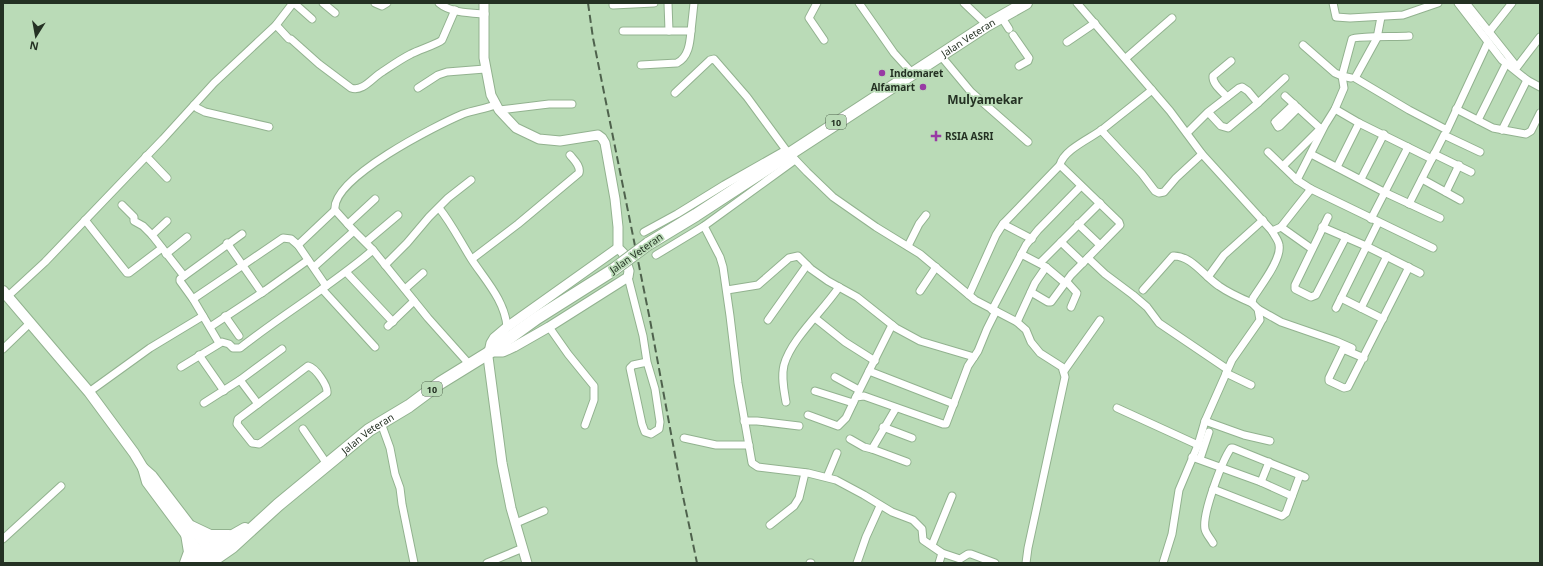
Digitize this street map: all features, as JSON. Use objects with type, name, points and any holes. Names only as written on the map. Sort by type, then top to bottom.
[{"type":"highway","name":"Jalan Veteran","points":[[213,559],[260,522],[327,464],[360,438],[470,365],[537,318],[613,270],[648,244],[696,215],[987,25],[1002,18],[1026,3]]},
{"type":"highway","points":[[186,563],[190,552],[189,531],[234,541]]},
{"type":"highway","name":"10","points":[[190,563],[213,559]]},
{"type":"main road","points":[[5,294],[89,392],[134,453],[143,468],[152,476],[189,531],[213,559]]},
{"type":"street","points":[[5,294],[45,262],[214,84],[276,25],[294,3],[312,19]]},
{"type":"street","points":[[322,3],[335,13]]},
{"type":"street","points":[[375,3],[381,6],[384,6],[387,3]]},
{"type":"street","points":[[439,3],[444,7],[467,13],[485,14]]},
{"type":"street","points":[[484,3],[485,69],[497,108],[516,128],[539,139],[560,141],[598,135],[605,143],[615,199],[618,227],[618,248],[623,253],[629,271],[628,277],[643,336],[647,362],[655,388],[660,422],[659,429],[648,435],[642,424],[630,368],[633,365],[647,362]]},
{"type":"street","points":[[613,5],[654,3]]},
{"type":"street","points":[[668,3],[669,31]]},
{"type":"street","points":[[641,65],[677,63],[680,61],[688,50],[694,3]]},
{"type":"street","points":[[817,3],[809,18],[824,40]]},
{"type":"street","points":[[858,3],[894,53],[913,74]]},
{"type":"street","points":[[964,3],[987,25]]},
{"type":"street","points":[[1077,3],[1126,58],[1187,133],[1202,154],[1272,231],[1279,245],[1279,253],[1275,263],[1253,298],[1252,303]]},
{"type":"street","points":[[1333,3],[1335,15],[1338,18],[1381,17],[1410,14],[1438,3]]},
{"type":"street","points":[[1458,3],[1506,64],[1527,80],[1540,87]]},
{"type":"street","points":[[1466,3],[1517,67],[1540,37]]},
{"type":"street","points":[[1489,32],[1512,3]]},
{"type":"street","points":[[276,25],[289,39],[291,38],[319,64],[350,88],[356,90],[410,54],[439,43],[442,40],[455,10]]},
{"type":"street","points":[[1381,17],[1377,38],[1355,78],[1409,110],[1447,130],[1488,42]]},
{"type":"street","points":[[1002,18],[1029,58],[1028,61],[1019,66]]},
{"type":"street","points":[[1126,58],[1172,18]]},
{"type":"street","points":[[1067,42],[1095,23]]},
{"type":"street","points":[[623,31],[691,31]]},
{"type":"street","points":[[1283,166],[1323,127],[1336,109],[1344,88],[1342,76],[1352,39],[1356,37],[1377,38],[1409,36]]},
{"type":"street","points":[[1303,45],[1335,73],[1351,78]]},
{"type":"street","points":[[941,56],[971,92],[1028,142]]},
{"type":"street","points":[[675,93],[710,60],[714,59],[747,97],[790,154],[839,202],[908,246],[969,295],[1017,322],[1026,330],[1030,342],[1040,353],[1059,364],[1064,371],[1065,377],[1026,563]]},
{"type":"street","points":[[1227,97],[1214,83],[1213,76],[1231,61]]},
{"type":"street","points":[[1478,120],[1506,64]]},
{"type":"street","points":[[418,88],[447,72],[485,69]]},
{"type":"street","points":[[1208,112],[1221,126],[1228,128],[1285,78]]},
{"type":"street","points":[[1502,130],[1527,80]]},
{"type":"street","points":[[1187,133],[1208,112],[1239,88],[1242,87],[1248,91],[1258,103]]},
{"type":"street","points":[[969,295],[996,235],[1003,224],[1060,165],[1061,161],[1073,149],[1101,130],[1152,90]]},
{"type":"street","points":[[1286,96],[1296,106],[1323,127]]},
{"type":"street","points":[[470,365],[414,301],[373,250],[335,210],[335,204],[338,198],[359,175],[383,156],[447,121],[470,112],[497,108],[549,104],[572,104]]},
{"type":"street","points":[[194,105],[205,112],[269,127]]},
{"type":"street","points":[[1336,109],[1408,147],[1459,165],[1471,172]]},
{"type":"street","points":[[1456,109],[1493,128],[1521,133],[1531,131],[1540,113]]},
{"type":"street","points":[[1337,167],[1359,122]]},
{"type":"street","points":[[1297,180],[1323,127]]},
{"type":"street","points":[[1101,130],[1142,174],[1155,191],[1159,193],[1164,192],[1176,178],[1202,154]]},
{"type":"street","points":[[1361,179],[1384,134]]},
{"type":"street","points":[[1409,204],[1444,135],[1480,152]]},
{"type":"street","points":[[1371,219],[1408,147]]},
{"type":"street","points":[[1268,152],[1297,180],[1311,189],[1378,223],[1433,248]]},
{"type":"street","points":[[656,255],[704,226],[790,154]]},
{"type":"street","points":[[644,232],[724,185],[790,154]]},
{"type":"street","points":[[1311,154],[1384,192],[1440,218]]},
{"type":"street","points":[[146,156],[167,178]]},
{"type":"street","points":[[472,259],[518,224],[579,173],[580,170],[570,156]]},
{"type":"street","points":[[1031,292],[1050,302],[1052,301],[1066,282],[1117,229],[1120,223],[1060,165]]},
{"type":"street","points":[[1446,192],[1459,165]]},
{"type":"street","points":[[1422,179],[1460,200]]},
{"type":"street","points":[[385,264],[407,243],[429,217],[448,198],[471,180]]},
{"type":"street","points":[[815,390],[873,398],[896,408],[945,424],[968,366],[978,351],[994,310],[1021,254],[1038,230],[1081,186]]},
{"type":"street","points":[[1272,231],[1281,227],[1311,189]]},
{"type":"street","points":[[348,224],[376,199]]},
{"type":"street","points":[[1017,322],[1043,265],[1061,242],[1100,203]]},
{"type":"street","points":[[122,205],[134,217],[134,222],[143,226],[152,235],[184,276]]},
{"type":"street","points":[[439,208],[487,280],[504,310],[507,327]]},
{"type":"street","points":[[298,245],[335,210]]},
{"type":"street","points":[[366,242],[398,215]]},
{"type":"street","points":[[908,246],[926,215]]},
{"type":"street","points":[[1328,217],[1322,226],[1294,287],[1313,297],[1316,295],[1346,237]]},
{"type":"street","points":[[85,220],[127,273],[130,273],[187,237]]},
{"type":"street","points":[[1208,277],[1224,255],[1263,220]]},
{"type":"street","points":[[152,235],[167,221]]},
{"type":"street","points":[[1336,308],[1378,223]]},
{"type":"street","points":[[1003,224],[1032,239]]},
{"type":"street","points":[[1078,224],[1100,245]]},
{"type":"street","points":[[704,226],[720,257],[727,290],[738,383],[747,445],[752,463],[755,466],[805,473],[836,480],[864,495],[880,506],[898,515],[914,520],[922,529],[923,540],[942,552],[960,559],[968,554],[971,554],[995,563]]},
{"type":"street","points":[[1322,226],[1420,273]]},
{"type":"street","points":[[1281,227],[1312,249]]},
{"type":"street","points":[[314,267],[354,231]]},
{"type":"street","points":[[218,343],[193,299],[180,281],[180,278],[242,234]]},
{"type":"street","points":[[193,299],[283,238],[291,239],[298,245],[314,267],[324,287],[375,347]]},
{"type":"street","points":[[1061,242],[1133,295],[1147,307],[1159,323],[1227,371],[1251,385]]},
{"type":"street","points":[[227,244],[262,292]]},
{"type":"street","points":[[528,563],[516,523],[502,463],[488,357],[491,344],[494,338],[507,327],[618,248]]},
{"type":"street","points":[[181,367],[218,343],[226,342],[233,348],[240,348],[282,316],[347,273],[373,250]]},
{"type":"street","points":[[1021,254],[1043,265],[1066,282],[1077,293],[1071,307]]},
{"type":"street","points":[[1143,290],[1172,256],[1177,255],[1187,259],[1208,277],[1232,294],[1252,303],[1258,309],[1281,322],[1336,341],[1351,348],[1353,353]]},
{"type":"street","points":[[727,290],[758,285],[788,258],[794,256],[802,259],[807,265],[828,281],[864,303],[892,325],[920,341],[974,357]]},
{"type":"street","points":[[1361,308],[1387,256]]},
{"type":"street","points":[[210,327],[308,260]]},
{"type":"street","points":[[768,320],[807,265]]},
{"type":"street","points":[[920,291],[936,267]]},
{"type":"street","points":[[1364,358],[1344,349],[1342,350],[1329,381],[1347,388],[1364,358],[1409,267]]},
{"type":"street","points":[[347,273],[390,324],[414,301]]},
{"type":"street","points":[[405,289],[423,274]]},
{"type":"street","points":[[489,352],[503,352],[549,327],[628,277]]},
{"type":"street","points":[[786,402],[783,384],[783,366],[792,348],[839,288]]},
{"type":"street","points":[[1341,298],[1383,319]]},
{"type":"street","points":[[1163,563],[1172,534],[1179,490],[1198,445],[1205,421],[1227,371],[1241,345],[1260,320],[1258,309]]},
{"type":"street","points":[[89,392],[150,348],[203,316]]},
{"type":"street","points":[[225,316],[239,336]]},
{"type":"street","points":[[816,318],[845,342],[875,361]]},
{"type":"street","points":[[1064,371],[1100,320]]},
{"type":"street","points":[[3,349],[30,323]]},
{"type":"street","points":[[808,415],[838,426],[846,418],[892,325]]},
{"type":"street","points":[[549,327],[568,354],[594,386],[594,400],[585,425]]},
{"type":"street","points":[[204,403],[224,391],[282,350]]},
{"type":"street","points":[[199,355],[224,391]]},
{"type":"street","points":[[308,366],[312,368],[328,389],[327,393],[262,442],[256,444],[252,443],[237,424],[240,416],[258,404],[308,366]]},
{"type":"street","points":[[869,371],[954,404]]},
{"type":"street","points":[[835,378],[856,396]]},
{"type":"street","points":[[240,380],[258,404]]},
{"type":"street","points":[[872,449],[883,427],[896,408]]},
{"type":"street","points":[[1117,408],[1198,445]]},
{"type":"street","points":[[744,421],[757,420],[798,426]]},
{"type":"street","points":[[1205,421],[1244,435],[1270,441]]},
{"type":"street","points":[[382,423],[390,448],[393,468],[400,488],[414,563]]},
{"type":"street","points":[[883,427],[912,438]]},
{"type":"street","points":[[303,429],[327,464]]},
{"type":"street","points":[[1200,459],[1209,432]]},
{"type":"street","points":[[684,438],[722,445],[747,445]]},
{"type":"street","points":[[850,439],[864,447],[907,462]]},
{"type":"street","points":[[1213,489],[1279,516],[1286,513],[1292,496],[1303,476],[1232,448],[1221,468],[1213,489],[1205,527],[1213,543]]},
{"type":"street","points":[[827,477],[837,452]]},
{"type":"street","points":[[1192,457],[1261,482],[1292,496]]},
{"type":"street","points":[[1261,482],[1270,462]]},
{"type":"street","points":[[770,525],[794,506],[799,498],[805,473]]},
{"type":"street","points":[[3,539],[61,486]]},
{"type":"street","points":[[932,545],[952,496]]},
{"type":"street","points":[[857,563],[866,536],[880,506]]},
{"type":"street","points":[[516,523],[544,511]]},
{"type":"street","points":[[487,563],[523,548]]},
{"type":"street","points":[[940,563],[942,552]]},
{"type":"railway","points":[[588,3],[593,38],[697,563]]},
{"type":"place","name":"Indomaret","points":[[882,73]]},
{"type":"place","name":"Alfamart","points":[[923,87]]},
{"type":"place","name":"RSIA ASRI","points":[[936,136]]},
{"type":"district","name":"Mulyamekar","points":[[985,99]]}]
